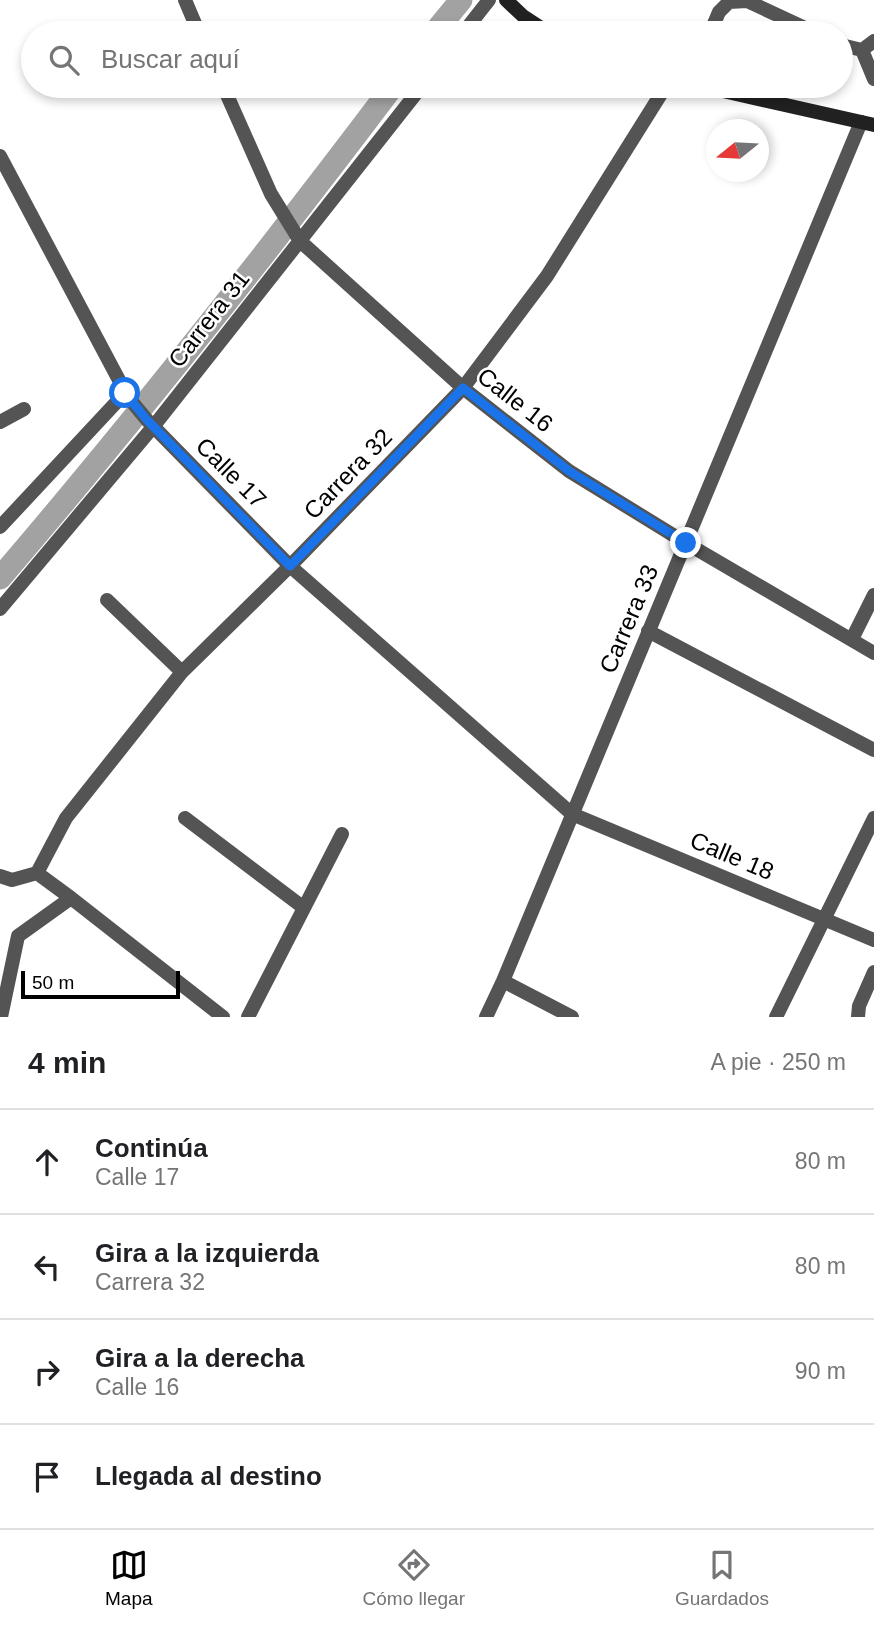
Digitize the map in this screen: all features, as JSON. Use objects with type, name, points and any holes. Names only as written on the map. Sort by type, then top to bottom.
[{"type":"street","points":[[185,0],[194,21]]},
{"type":"street","points":[[472,21],[489,0]]},
{"type":"street","points":[[506,0],[531,21]]},
{"type":"street","points":[[715,21],[719,12],[730,1],[747,1],[790,21]]},
{"type":"street","points":[[868,46],[874,79]]},
{"type":"street","name":"Calle 16","points":[[228,98],[271,194],[297,237],[463,388],[569,471],[874,653]]},
{"type":"street","name":"Carrera 31","points":[[0,609],[297,237],[412,98]]},
{"type":"street","name":"Carrera 32","points":[[37,873],[66,818],[182,672],[290,566],[463,388],[547,276],[658,98]]},
{"type":"street","points":[[753,98],[867,124]]},
{"type":"street","name":"Carrera 33","points":[[486,1017],[648,631],[867,124]]},
{"type":"street","name":"Calle 17","points":[[0,156],[126,395],[150,424],[290,566],[572,814]]},
{"type":"street","points":[[0,527],[126,395]]},
{"type":"street","points":[[0,422],[24,409]]},
{"type":"street","points":[[852,639],[874,595]]},
{"type":"street","points":[[107,600],[182,672]]},
{"type":"street","points":[[648,631],[874,750]]},
{"type":"street","name":"Calle 18","points":[[572,814],[874,940]]},
{"type":"street","points":[[184,818],[304,908]]},
{"type":"street","points":[[776,1017],[874,818]]},
{"type":"street","points":[[248,1017],[342,834]]},
{"type":"street","points":[[0,876],[12,880],[37,873],[223,1017]]},
{"type":"street","points":[[1,1017],[18,936],[71,898]]},
{"type":"street","points":[[858,1017],[859,1006],[874,972]]},
{"type":"street","points":[[503,981],[572,1017]]},
{"type":"waterway","points":[[444,21],[461,0]]},
{"type":"waterway","points":[[0,578],[200,335],[384,98]]},
{"type":"route","points":[[125,393],[147,420],[290,566],[463,388],[569,471],[686,543]]}]
